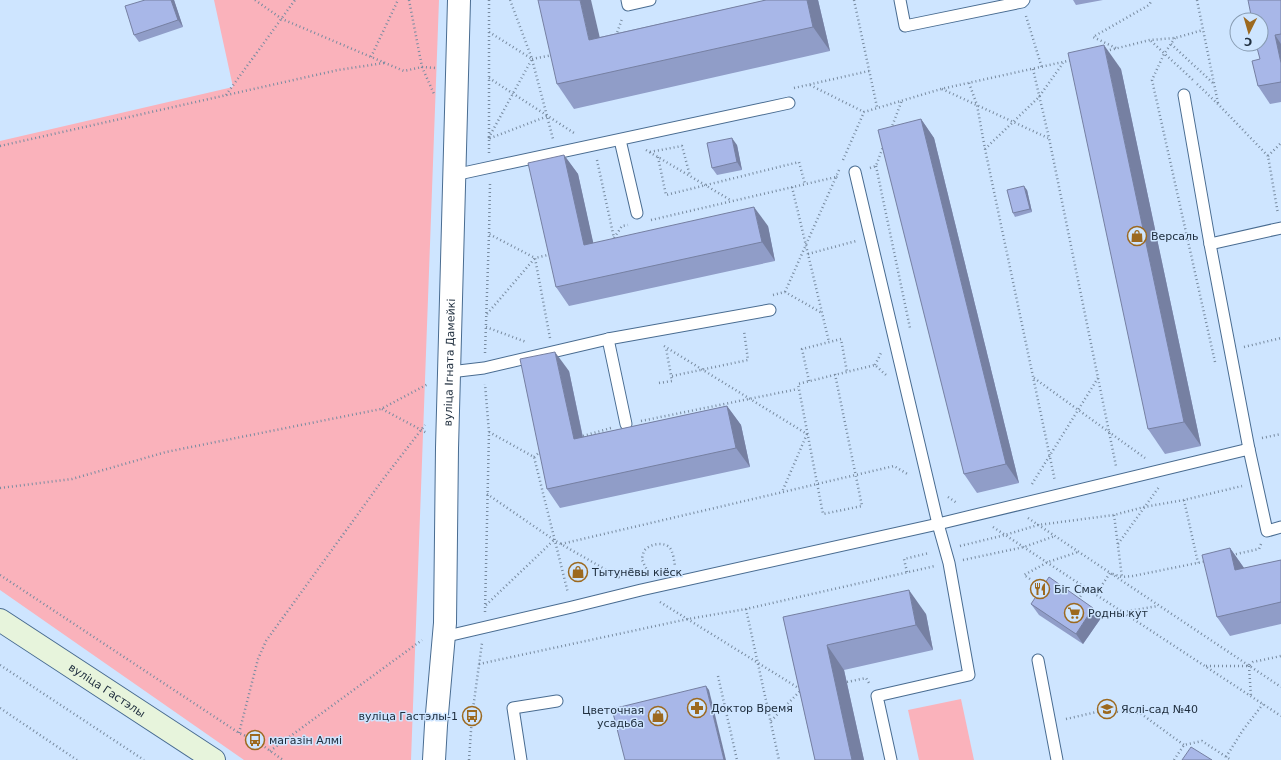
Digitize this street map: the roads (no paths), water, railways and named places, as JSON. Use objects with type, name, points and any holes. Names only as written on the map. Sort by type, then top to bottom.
[{"type":"main road","name":"вуліца Гастэлы","points":[[0,620],[202,757]]},
{"type":"street","name":"вуліца Ігната Дамейкі","points":[[434,760],[444,630],[447,448],[459,0]]},
{"type":"street","name":"вуліца Ігната Дамейкі","points":[[422,760],[436,725]]},
{"type":"lane","points":[[627,2],[650,0]]},
{"type":"lane","points":[[900,0],[905,26],[1023,1]]},
{"type":"lane","points":[[1184,95],[1230,350],[1249,449],[1267,531],[1281,527]]},
{"type":"lane","points":[[454,175],[557,153],[593,150],[623,139],[789,103]]},
{"type":"lane","points":[[623,139],[640,217]]},
{"type":"lane","points":[[855,172],[938,524],[949,562],[969,675],[877,696],[891,760]]},
{"type":"lane","points":[[1210,244],[1281,228]]},
{"type":"lane","points":[[450,372],[484,368],[552,346],[608,339],[770,310]]},
{"type":"lane","points":[[608,339],[626,424]]},
{"type":"lane","points":[[444,630],[572,607],[647,588],[1011,507],[1249,449]]},
{"type":"lane","points":[[1038,660],[1057,760]]},
{"type":"lane","points":[[522,760],[513,708],[557,701]]},
{"type":"place","name":"Версаль","points":[[1137,236]]},
{"type":"place","name":"Тытунёвы кіёск","points":[[578,572]]},
{"type":"place","name":"Біг Смак","points":[[1040,589]]},
{"type":"place","name":"Родны кут","points":[[1074,613]]},
{"type":"place","name":"Доктор Время","points":[[697,708]]},
{"type":"place","name":"Яслі-сад №40","points":[[1107,709]]},
{"type":"place","name":"вуліца Гастэлы-1","points":[[472,716]]},
{"type":"place","name":"Цветочная усадьба","points":[[658,716]]},
{"type":"place","name":"магазін Алмі","points":[[255,740]]}]
